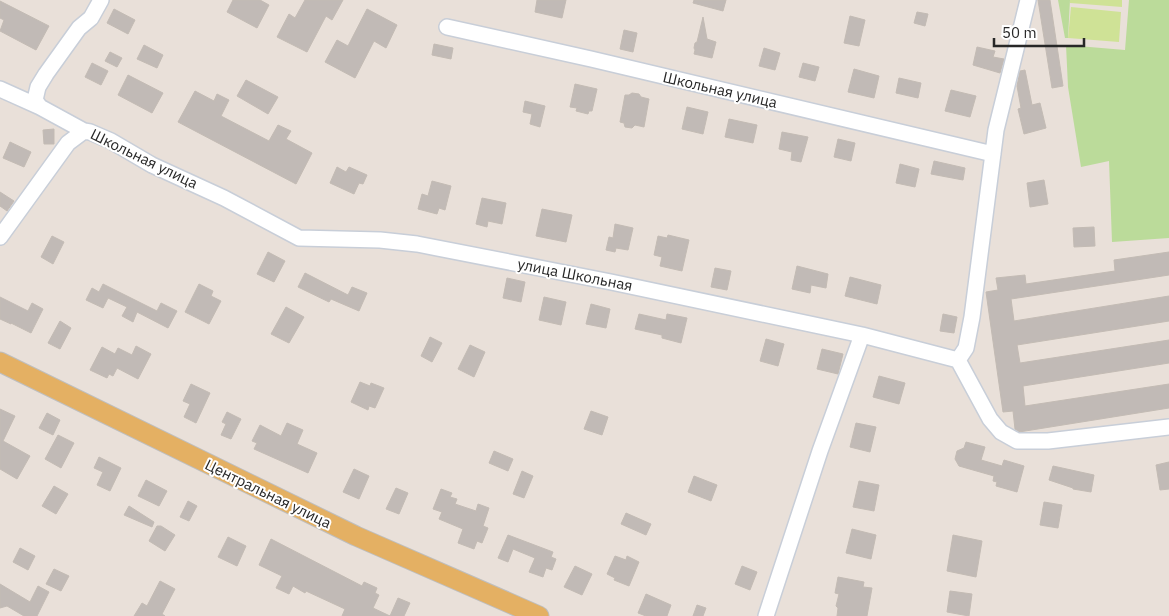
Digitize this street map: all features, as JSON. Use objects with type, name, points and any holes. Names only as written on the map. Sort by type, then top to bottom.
[{"type":"main road","name":"Центральная улица","points":[[0,362],[356,536],[540,616]]},
{"type":"street","points":[[40,107],[36,100],[38,87],[71,38],[91,18],[101,0]]},
{"type":"street","points":[[958,360],[967,344],[996,130],[1028,0]]},
{"type":"street","name":"Школьная улица","points":[[446,27],[591,59],[993,154]]},
{"type":"street","name":"Школьная улица","points":[[0,89],[40,107],[84,131],[111,141],[152,165],[224,198],[288,232]]},
{"type":"street","points":[[0,237],[68,143],[84,131]]},
{"type":"street","name":"улица Школьная","points":[[288,232],[299,238],[306,239],[325,237],[417,244],[611,282],[862,335]]},
{"type":"street","points":[[766,616],[820,451],[862,335],[958,360],[990,419],[1001,432],[1017,441],[1048,441],[1169,427]]},
{"type":"green space","points":[[1058,0],[1070,0],[1068,38],[1065,38]]},
{"type":"green space","points":[[1070,0],[1122,0],[1122,7],[1070,3]]},
{"type":"green space","points":[[1129,0],[1169,0],[1169,238],[1112,242],[1109,161],[1081,167],[1068,87],[1066,45],[1125,50]]},
{"type":"green space","points":[[1071,7],[1121,12],[1119,42],[1068,38]]},
{"type":"building","points":[[233,0],[260,0],[269,5],[257,28],[227,12]]},
{"type":"building","points":[[305,0],[343,0],[332,20],[326,16],[307,52],[277,37],[289,14],[295,18]]},
{"type":"building","points":[[537,0],[566,0],[562,18],[535,12]]},
{"type":"building","points":[[694,0],[726,0],[723,11],[693,3]]},
{"type":"building","points":[[1038,0],[1050,0],[1063,86],[1052,88]]},
{"type":"building","points":[[0,1],[49,26],[36,50],[0,31],[4,20],[0,18]]},
{"type":"building","points":[[114,9],[135,20],[128,34],[107,23]]},
{"type":"building","points":[[367,9],[397,25],[386,48],[374,41],[355,78],[325,62],[337,40],[348,46]]},
{"type":"building","points":[[917,12],[928,14],[925,26],[914,23]]},
{"type":"building","points":[[850,16],[865,20],[859,46],[844,43]]},
{"type":"building","points":[[703,17],[707,39],[716,42],[712,58],[694,54],[695,43],[697,42]]},
{"type":"building","points":[[624,30],[637,33],[633,52],[620,49]]},
{"type":"building","points":[[434,44],[453,48],[451,59],[432,55]]},
{"type":"building","points":[[144,45],[163,55],[157,68],[137,59]]},
{"type":"building","points":[[977,47],[995,51],[993,57],[1004,59],[1000,73],[973,65]]},
{"type":"building","points":[[764,48],[780,53],[775,70],[759,66]]},
{"type":"building","points":[[110,52],[122,58],[117,67],[105,61]]},
{"type":"building","points":[[92,63],[108,71],[101,85],[85,77]]},
{"type":"building","points":[[803,63],[819,67],[815,81],[799,77]]},
{"type":"building","points":[[854,69],[879,76],[874,98],[848,92]]},
{"type":"building","points":[[1025,70],[1032,105],[1040,103],[1046,128],[1024,134],[1018,109],[1021,108],[1017,86],[1020,71]]},
{"type":"building","points":[[128,75],[163,93],[152,113],[118,95]]},
{"type":"building","points":[[899,78],[921,83],[918,98],[896,93]]},
{"type":"building","points":[[246,80],[278,97],[268,114],[237,96]]},
{"type":"building","points":[[575,84],[597,89],[592,111],[589,111],[588,114],[576,111],[577,108],[570,107]]},
{"type":"building","points":[[951,90],[976,96],[970,117],[945,111]]},
{"type":"building","points":[[195,91],[214,101],[217,94],[229,100],[221,116],[269,141],[278,125],[291,131],[286,139],[312,153],[296,184],[178,122]]},
{"type":"building","points":[[632,93],[649,99],[644,127],[635,125],[632,128],[625,127],[624,123],[620,122],[625,95]]},
{"type":"building","points":[[525,101],[545,106],[540,127],[530,124],[532,114],[523,112]]},
{"type":"building","points":[[687,107],[708,112],[703,134],[682,129]]},
{"type":"building","points":[[729,119],[757,125],[753,143],[725,137]]},
{"type":"building","points":[[54,129],[54,144],[44,144],[43,130]]},
{"type":"building","points":[[782,132],[808,137],[801,162],[791,160],[792,152],[779,149]]},
{"type":"building","points":[[838,139],[855,143],[851,161],[834,157]]},
{"type":"building","points":[[10,142],[31,152],[24,167],[3,158]]},
{"type":"building","points":[[934,161],[965,168],[963,180],[931,174]]},
{"type":"building","points":[[900,164],[919,169],[915,187],[896,183]]},
{"type":"building","points":[[337,167],[346,172],[349,167],[367,175],[363,184],[359,183],[354,194],[330,183]]},
{"type":"building","points":[[1044,180],[1048,204],[1030,207],[1027,183]]},
{"type":"building","points":[[432,181],[451,186],[445,210],[439,208],[437,214],[418,209],[422,194],[428,196]]},
{"type":"building","points":[[0,192],[14,201],[7,211],[0,206]]},
{"type":"building","points":[[482,198],[506,203],[502,224],[488,221],[487,227],[476,224]]},
{"type":"building","points":[[542,209],[572,215],[566,242],[536,236]]},
{"type":"building","points":[[615,224],[633,228],[628,250],[616,248],[615,252],[606,250],[609,237],[613,238]]},
{"type":"building","points":[[1094,227],[1095,246],[1074,247],[1073,228]]},
{"type":"building","points":[[668,235],[689,240],[682,271],[660,266],[662,257],[654,255],[658,236],[667,238]]},
{"type":"building","points":[[52,236],[64,242],[53,264],[41,257]]},
{"type":"building","points":[[268,252],[285,261],[274,282],[257,274]]},
{"type":"building","points":[[1169,252],[1169,275],[1011,299],[1014,321],[1169,296],[1169,321],[1017,345],[1020,363],[1169,340],[1169,363],[1023,386],[1025,406],[1169,384],[1169,408],[1019,432],[1015,429],[1013,411],[1003,412],[986,292],[998,290],[996,278],[1025,275],[1026,284],[1115,271],[1114,260]]},
{"type":"building","points":[[797,266],[828,274],[826,288],[811,285],[810,293],[792,289]]},
{"type":"building","points":[[715,268],[731,271],[727,290],[711,287]]},
{"type":"building","points":[[305,273],[348,295],[352,287],[367,293],[359,311],[331,299],[329,302],[298,287]]},
{"type":"building","points":[[850,277],[881,285],[877,304],[845,296]]},
{"type":"building","points":[[507,278],[525,282],[521,302],[503,298]]},
{"type":"building","points":[[103,284],[157,311],[161,303],[177,311],[168,328],[137,312],[133,322],[122,316],[127,307],[108,298],[103,308],[86,300],[92,288],[99,292]]},
{"type":"building","points":[[199,284],[213,291],[211,296],[221,301],[209,324],[185,312]]},
{"type":"building","points":[[0,297],[28,311],[32,303],[43,309],[31,333],[0,319]]},
{"type":"building","points":[[544,297],[566,302],[561,325],[539,320]]},
{"type":"building","points":[[591,304],[610,309],[606,328],[586,324]]},
{"type":"building","points":[[286,307],[304,317],[289,343],[271,334]]},
{"type":"building","points":[[639,314],[666,320],[667,314],[687,318],[681,343],[662,338],[662,335],[635,329]]},
{"type":"building","points":[[943,314],[957,317],[954,333],[940,331]]},
{"type":"building","points":[[60,321],[71,328],[60,349],[48,343]]},
{"type":"building","points":[[430,337],[442,343],[432,362],[421,356]]},
{"type":"building","points":[[766,339],[784,344],[778,366],[760,361]]},
{"type":"building","points":[[470,345],[485,352],[474,377],[458,369]]},
{"type":"building","points":[[136,346],[151,354],[138,379],[117,368],[113,376],[109,374],[107,378],[90,370],[102,347],[115,354],[118,348],[132,355]]},
{"type":"building","points":[[822,349],[843,354],[838,374],[817,369]]},
{"type":"building","points":[[879,376],[905,383],[899,404],[873,397]]},
{"type":"building","points":[[360,382],[370,386],[371,383],[384,388],[375,408],[369,406],[368,410],[351,402]]},
{"type":"building","points":[[191,384],[210,393],[196,423],[184,417],[190,404],[183,401]]},
{"type":"building","points":[[0,409],[15,416],[3,441],[30,456],[17,479],[0,469]]},
{"type":"building","points":[[591,411],[608,417],[602,435],[584,429]]},
{"type":"building","points":[[227,412],[241,419],[231,439],[221,435],[226,424],[222,422]]},
{"type":"building","points":[[47,413],[60,420],[53,435],[39,428]]},
{"type":"building","points":[[287,423],[303,430],[297,444],[317,453],[308,473],[254,449],[257,443],[252,441],[260,425],[281,436]]},
{"type":"building","points":[[856,423],[876,427],[870,452],[850,447]]},
{"type":"building","points":[[58,435],[74,443],[61,468],[45,459]]},
{"type":"building","points":[[966,442],[985,447],[981,460],[1002,466],[1004,460],[1024,466],[1017,492],[996,486],[997,482],[993,481],[994,476],[959,466],[955,459],[957,451],[964,448]]},
{"type":"building","points":[[494,451],[513,459],[508,471],[489,463]]},
{"type":"building","points":[[99,457],[121,468],[110,491],[97,485],[103,472],[94,468]]},
{"type":"building","points":[[1169,462],[1169,489],[1160,490],[1156,465]]},
{"type":"building","points":[[1053,466],[1094,475],[1091,492],[1073,489],[1049,480]]},
{"type":"building","points":[[354,469],[369,476],[359,499],[343,492]]},
{"type":"building","points":[[522,471],[533,476],[524,498],[513,494]]},
{"type":"building","points":[[694,476],[717,485],[711,501],[688,492]]},
{"type":"building","points":[[146,480],[167,491],[159,506],[138,496]]},
{"type":"building","points":[[859,481],[879,485],[874,511],[853,507]]},
{"type":"building","points":[[54,486],[68,494],[56,514],[42,506]]},
{"type":"building","points":[[396,488],[408,493],[399,514],[386,509]]},
{"type":"building","points":[[441,489],[452,493],[450,497],[457,499],[455,504],[476,511],[478,504],[489,508],[483,526],[488,528],[482,543],[477,541],[474,549],[458,543],[463,529],[439,519],[442,512],[433,509]]},
{"type":"building","points":[[188,501],[197,506],[189,521],[180,517]]},
{"type":"building","points":[[1044,502],[1062,505],[1058,528],[1040,525]]},
{"type":"building","points":[[129,506],[154,522],[152,527],[124,515]]},
{"type":"building","points":[[626,513],[651,524],[646,535],[621,524]]},
{"type":"building","points":[[157,526],[161,526],[175,535],[165,551],[149,541]]},
{"type":"building","points":[[852,529],[876,535],[871,559],[846,553]]},
{"type":"building","points":[[508,535],[553,552],[551,557],[556,559],[552,570],[546,568],[543,577],[529,572],[535,558],[513,549],[508,562],[498,558]]},
{"type":"building","points":[[953,535],[982,541],[976,577],[947,571]]},
{"type":"building","points":[[228,537],[246,546],[237,566],[218,557]]},
{"type":"building","points":[[271,539],[362,586],[364,582],[377,588],[375,593],[379,595],[373,608],[390,616],[342,616],[345,609],[306,591],[305,593],[293,586],[289,594],[276,588],[282,576],[259,565]]},
{"type":"building","points":[[20,548],[35,556],[28,570],[13,562]]},
{"type":"building","points":[[615,556],[626,560],[627,556],[639,562],[629,586],[614,580],[615,578],[607,574]]},
{"type":"building","points":[[575,566],[592,574],[582,595],[564,587]]},
{"type":"building","points":[[742,566],[757,572],[750,590],[735,584]]},
{"type":"building","points":[[54,569],[69,576],[61,591],[46,584]]},
{"type":"building","points":[[838,577],[864,582],[863,587],[872,588],[867,616],[837,616],[838,608],[836,606],[839,594],[835,593]]},
{"type":"building","points":[[160,581],[175,589],[162,614],[165,616],[134,616],[142,603],[147,606]]},
{"type":"building","points":[[0,584],[30,602],[38,586],[49,592],[37,616],[24,616],[7,606],[0,608]]},
{"type":"building","points":[[950,591],[972,594],[969,616],[947,612]]},
{"type":"building","points":[[646,594],[671,605],[667,616],[646,616],[638,613]]},
{"type":"building","points":[[398,598],[410,603],[404,616],[390,616]]},
{"type":"building","points":[[697,605],[706,608],[703,616],[693,616]]}]
